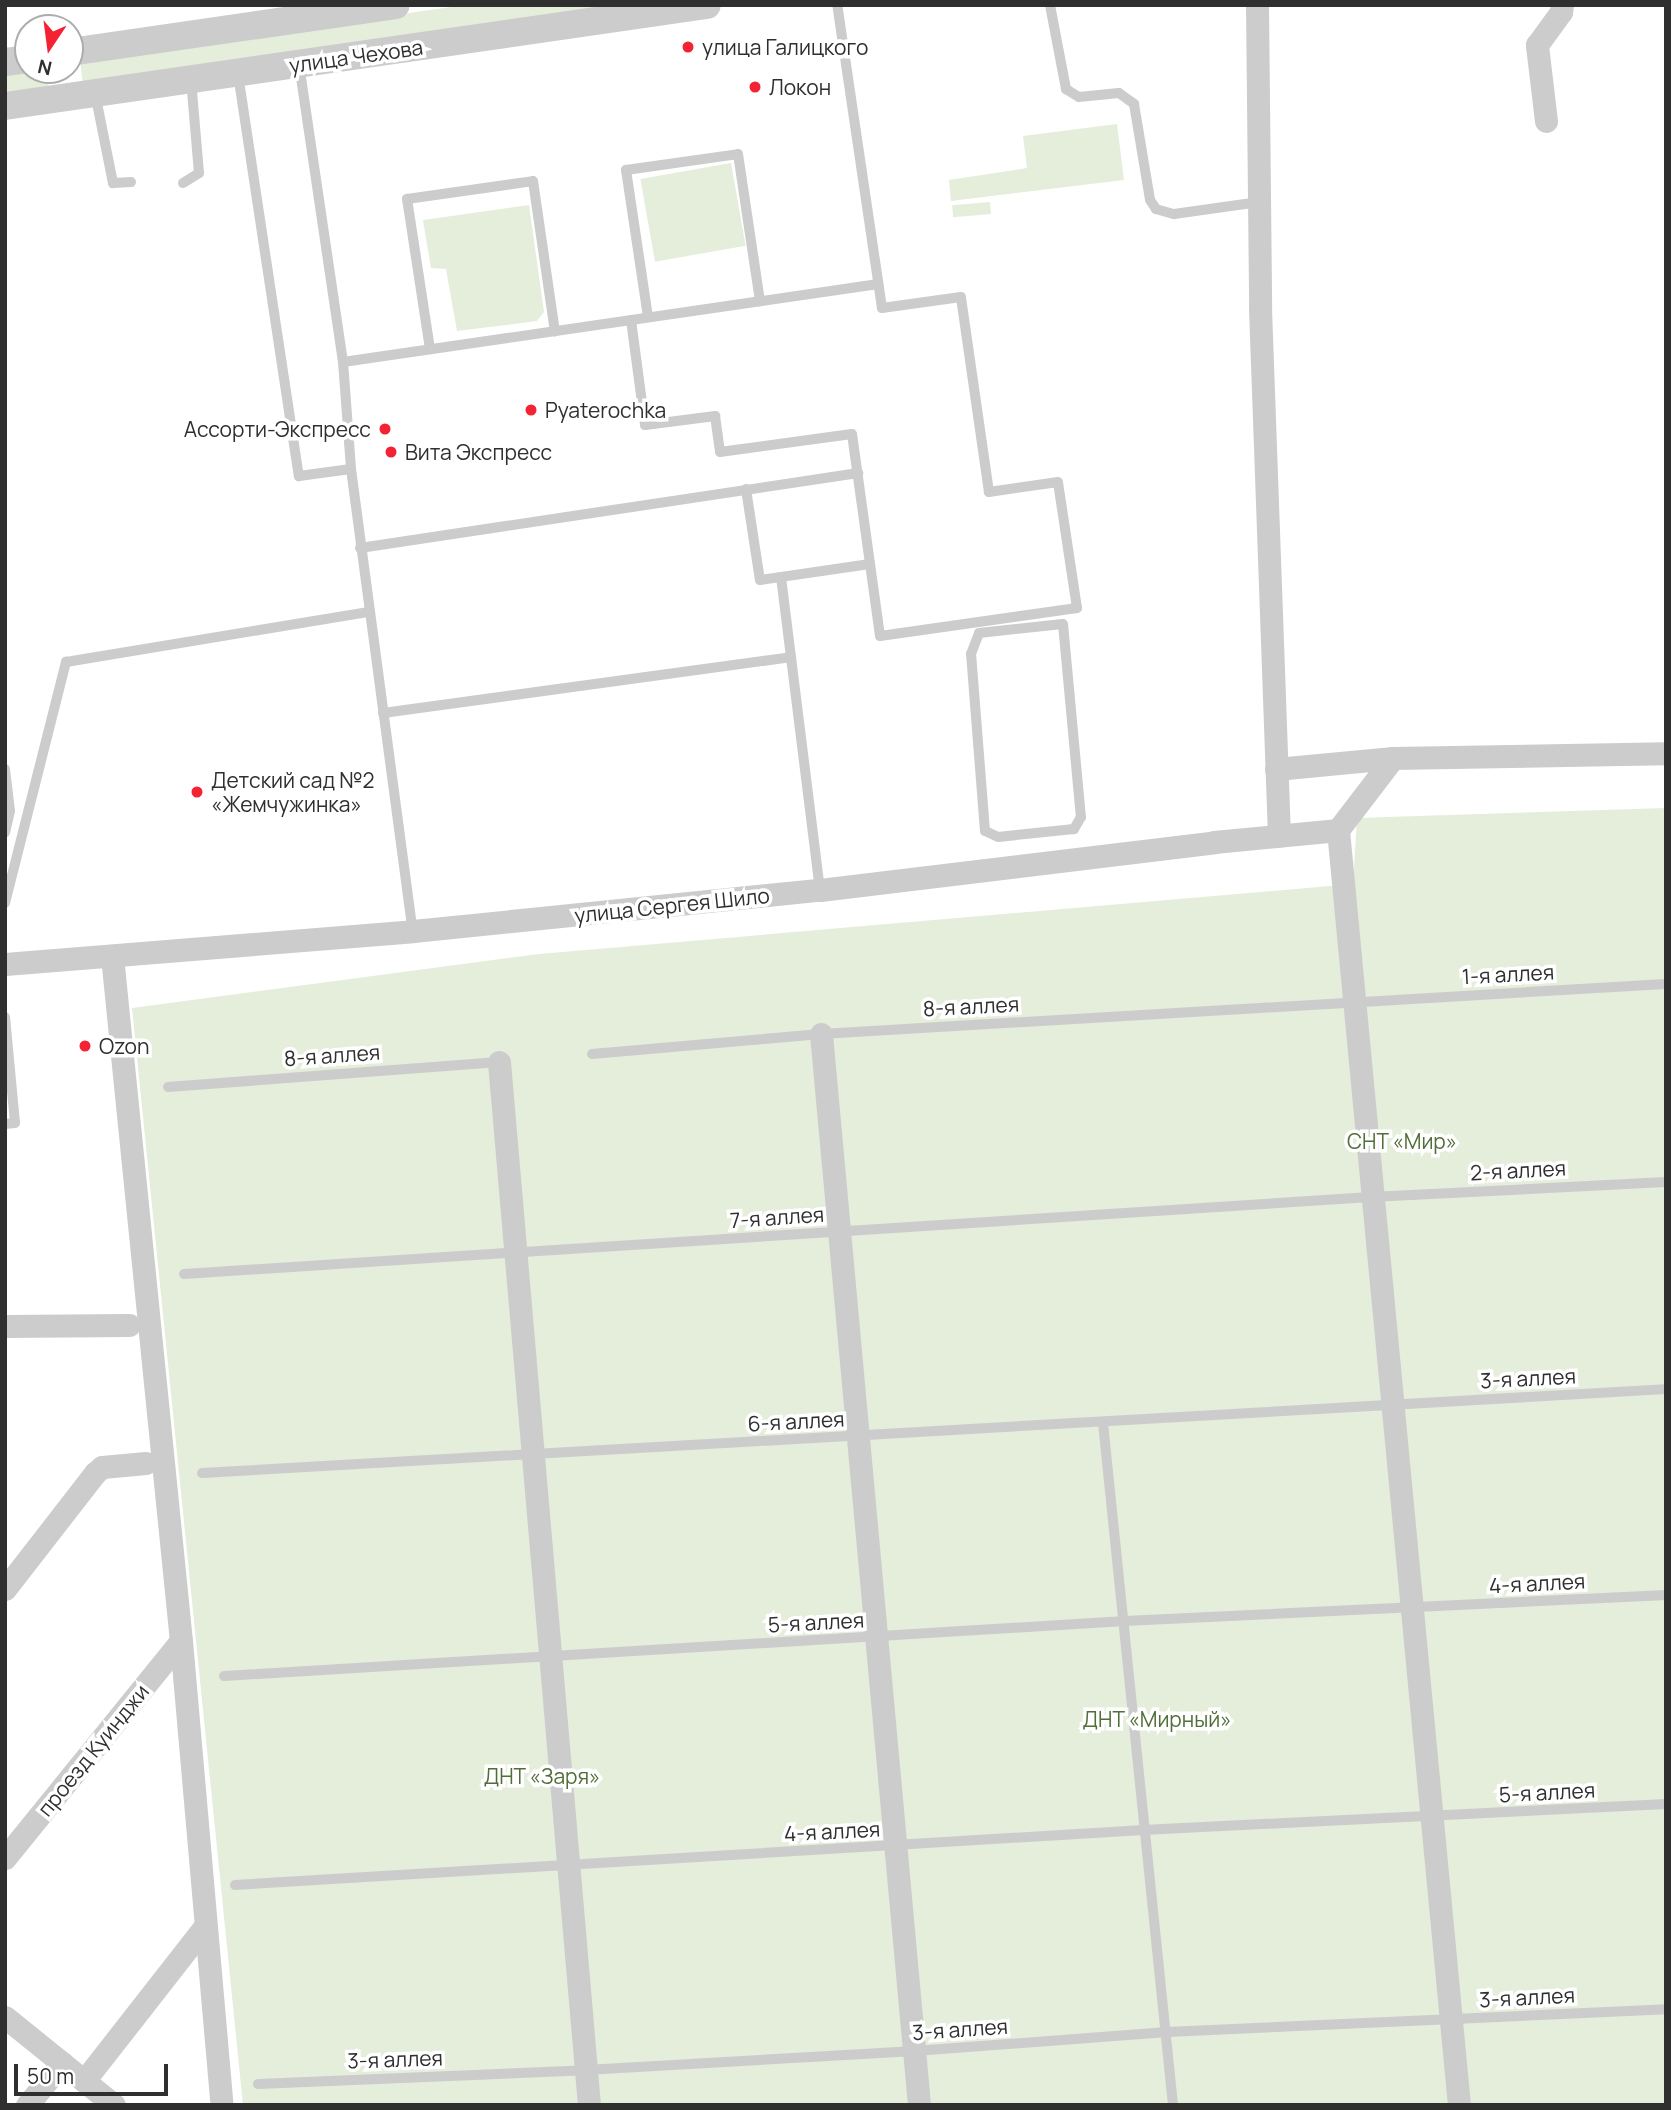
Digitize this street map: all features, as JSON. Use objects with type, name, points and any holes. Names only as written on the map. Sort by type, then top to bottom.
[{"type":"street","points":[[84,49],[283,13],[396,5]]},
{"type":"street","name":"улица Чехова","points":[[5,106],[76,87],[191,79],[299,64],[613,12],[707,5]]},
{"type":"street","points":[[1257,5],[1259,202],[1279,836]]},
{"type":"street","points":[[1546,121],[1536,45],[1561,12],[1562,5]]},
{"type":"street","points":[[1276,769],[1393,758],[1666,753]]},
{"type":"street","points":[[1393,758],[1338,830],[1459,2105]]},
{"type":"street","name":"улица Сергея Шило","points":[[5,964],[413,931],[820,890],[1338,830]]},
{"type":"street","points":[[112,956],[181,1641],[222,2105]]},
{"type":"street","points":[[821,1034],[919,2105]]},
{"type":"street","points":[[499,1062],[589,2105]]},
{"type":"street","points":[[5,1326],[129,1325]]},
{"type":"street","points":[[5,1589],[95,1473],[102,1467],[146,1462]]},
{"type":"street","name":"проезд Куинджи","points":[[5,1858],[181,1641]]},
{"type":"street","points":[[84,2081],[205,1926]]},
{"type":"street","points":[[5,2017],[114,2105]]},
{"type":"street","points":[[27,2105],[62,2063]]},
{"type":"lane","points":[[631,320],[645,425],[715,416],[720,452],[852,434],[880,636],[1077,608],[1058,482],[989,492],[961,297],[882,308],[837,5]]},
{"type":"lane","points":[[1050,5],[1066,89],[1079,97],[1119,93],[1134,104],[1150,200],[1156,209],[1174,214],[1259,202]]},
{"type":"lane","points":[[299,64],[343,362],[360,548],[413,931]]},
{"type":"lane","points":[[238,72],[299,476],[351,469]]},
{"type":"lane","points":[[183,183],[199,173],[191,79]]},
{"type":"lane","points":[[76,87],[113,183],[131,182]]},
{"type":"lane","points":[[648,317],[626,170],[738,154],[760,301]]},
{"type":"lane","points":[[430,349],[407,199],[533,181],[555,331]]},
{"type":"lane","points":[[343,362],[878,284]]},
{"type":"lane","points":[[360,548],[858,473]]},
{"type":"lane","points":[[746,489],[760,580],[870,564]]},
{"type":"lane","points":[[781,577],[820,890]]},
{"type":"lane","points":[[1062,610],[1082,817],[1074,829],[998,837],[985,831],[971,654],[979,634],[1063,624]]},
{"type":"lane","points":[[5,903],[66,662],[369,612]]},
{"type":"lane","points":[[383,713],[791,657]]},
{"type":"lane","points":[[5,769],[10,811],[5,832]]},
{"type":"lane","name":"1-я аллея","points":[[1353,1002],[1666,984]]},
{"type":"lane","name":"8-я аллея","points":[[592,1054],[821,1034],[1353,1002]]},
{"type":"lane","points":[[5,1017],[15,1123],[5,1124]]},
{"type":"lane","name":"8-я аллея","points":[[168,1087],[499,1062]]},
{"type":"lane","name":"2-я аллея","points":[[1371,1196],[1666,1182]]},
{"type":"lane","name":"7-я аллея","points":[[184,1274],[1371,1196]]},
{"type":"lane","name":"3-я аллея","points":[[1392,1405],[1666,1389]]},
{"type":"lane","name":"6-я аллея","points":[[202,1472],[1392,1405]]},
{"type":"lane","points":[[1102,1423],[1125,1621],[1143,1830],[1173,2105]]},
{"type":"lane","name":"4-я аллея","points":[[1411,1609],[1666,1595]]},
{"type":"lane","name":"5-я аллея","points":[[224,1676],[1125,1621],[1411,1609]]},
{"type":"lane","name":"5-я аллея","points":[[1431,1817],[1666,1804]]},
{"type":"lane","name":"4-я аллея","points":[[235,1885],[1143,1830],[1431,1817]]},
{"type":"lane","name":"3-я аллея","points":[[258,2084],[915,2052],[1167,2032],[1666,2009]]},
{"type":"green space","points":[[465,5],[598,5],[599,12],[83,86],[84,59]]},
{"type":"green space","points":[[5,71],[14,71],[14,84],[48,84],[49,89],[5,96]]},
{"type":"green space","points":[[1117,124],[1124,180],[951,201],[949,180],[1027,168],[1023,136]]},
{"type":"green space","points":[[731,163],[746,246],[655,262],[640,179]]},
{"type":"green space","points":[[990,202],[991,214],[953,217],[952,205]]},
{"type":"green space","points":[[529,205],[544,312],[537,321],[457,331],[446,269],[431,268],[423,220]]},
{"type":"green space","points":[[1666,808],[1666,2105],[243,2105],[132,1008],[539,954],[1353,884],[1357,818]]},
{"type":"place","name":"улица Галицкого","points":[[688,47]]},
{"type":"place","name":"Локон","points":[[755,87]]},
{"type":"place","name":"Pyaterochka","points":[[531,410]]},
{"type":"place","name":"Ассорти-Экспресс","points":[[385,429]]},
{"type":"place","name":"Вита Экспресс","points":[[391,452]]},
{"type":"place","name":"Детский сад №2 «Жемчужинка»","points":[[197,792]]},
{"type":"place","name":"Ozon","points":[[85,1046]]},
{"type":"park label","name":"СНТ «Мир»","points":[[1402,1141]]},
{"type":"park label","name":"ДНТ «Мирный»","points":[[1157,1719]]},
{"type":"park label","name":"ДНТ «Заря»","points":[[542,1776]]}]
